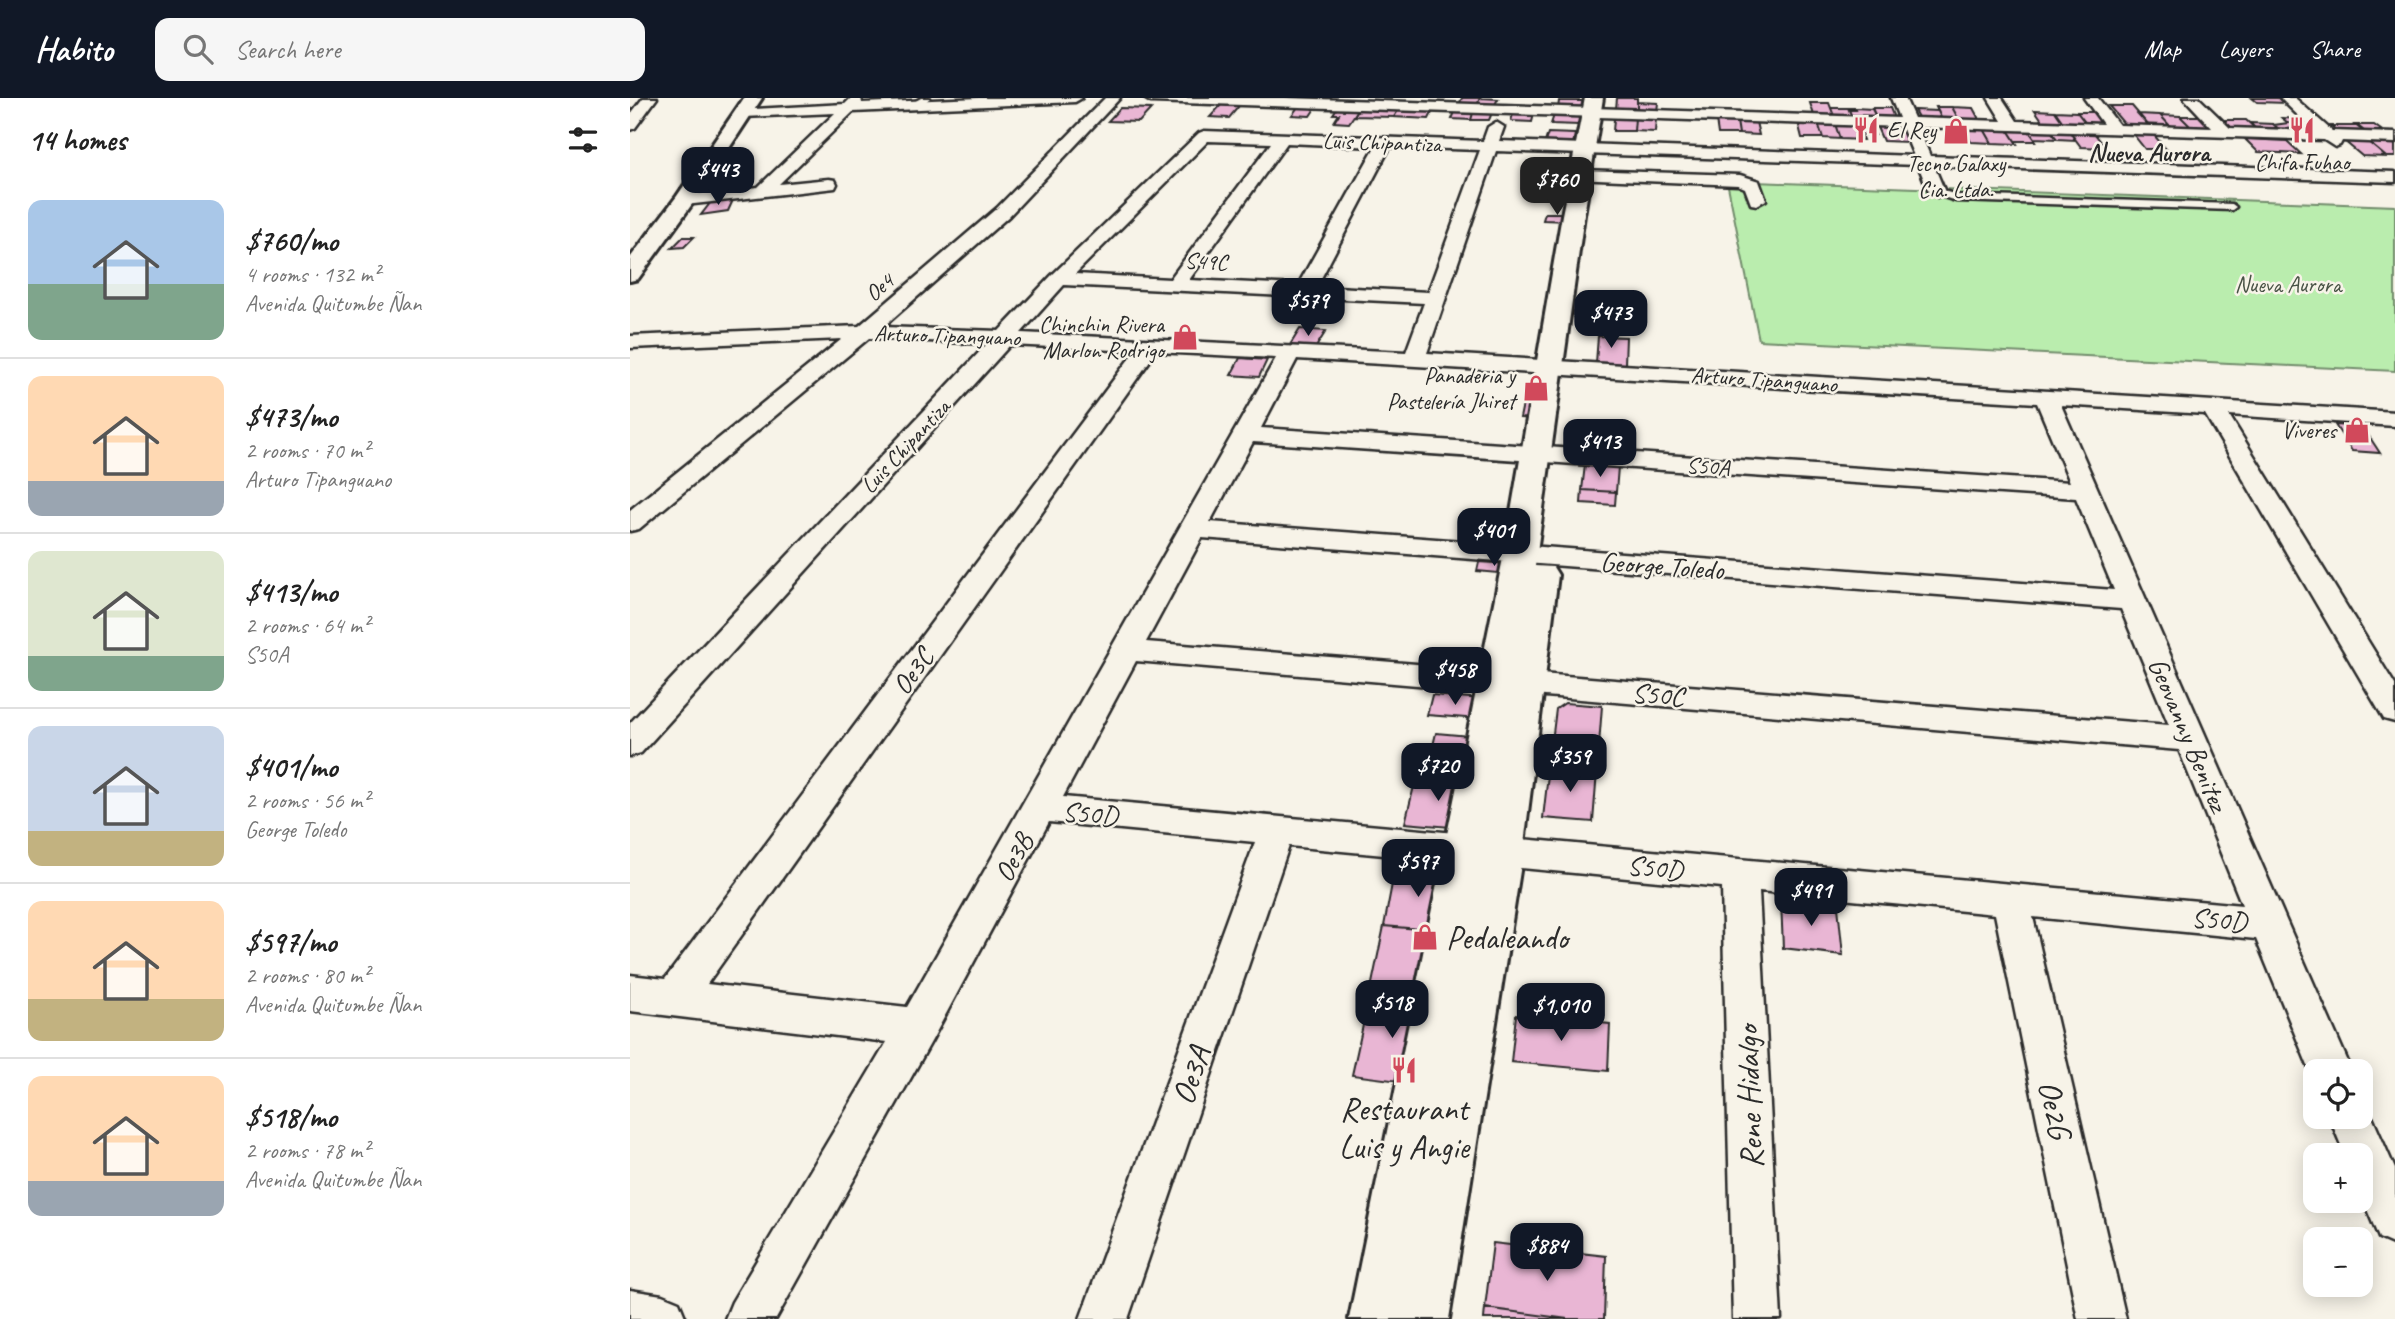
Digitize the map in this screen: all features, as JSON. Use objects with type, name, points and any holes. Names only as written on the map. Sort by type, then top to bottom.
[{"type":"street","points":[[631,123],[650,98]]},
{"type":"street","points":[[634,265],[685,200],[748,105],[1075,98]]},
{"type":"street","name":"Oe4","points":[[630,523],[864,332],[1003,212],[1113,98]]},
{"type":"street","points":[[1151,98],[1600,105],[1702,116],[1801,114],[1908,122],[2395,138]]},
{"type":"street","points":[[1701,98],[1702,116]]},
{"type":"street","points":[[1898,98],[1937,192]]},
{"type":"street","points":[[1995,98],[2012,125]]},
{"type":"street","points":[[2091,98],[2115,129]]},
{"type":"street","points":[[2191,98],[2225,132]]},
{"type":"street","points":[[2287,98],[2395,192]]},
{"type":"street","points":[[761,192],[855,103]]},
{"type":"street","points":[[1414,359],[1505,104]]},
{"type":"street","points":[[1419,1319],[1484,850],[1548,454],[1600,105]]},
{"type":"street","name":"Luis Chipantiza","points":[[630,744],[1059,279],[1199,139],[1213,136],[1489,146],[1590,162],[1924,161],[2395,177]]},
{"type":"street","points":[[1176,284],[1282,139]]},
{"type":"street","points":[[1305,291],[1385,142]]},
{"type":"street","points":[[1590,162],[1740,180],[1753,186],[1757,200]]},
{"type":"street","points":[[685,200],[829,184]]},
{"type":"street","name":"S49C","points":[[1059,279],[1434,298]]},
{"type":"street","name":"Arturo Tipanguano","points":[[630,342],[864,332],[1005,338],[1561,367],[2385,418]]},
{"type":"street","name":"Oe3C","points":[[674,998],[1150,345]]},
{"type":"street","name":"Oe3B","points":[[749,1319],[1041,808],[1125,650],[1290,353]]},
{"type":"street","name":"Geovanny Benitez","points":[[2046,397],[2326,1059]]},
{"type":"street","points":[[2212,407],[2395,711]]},
{"type":"street","points":[[2385,418],[2395,444]]},
{"type":"street","name":"S50A","points":[[1247,434],[2086,491]]},
{"type":"street","name":"George Toledo","points":[[1192,529],[2132,601]]},
{"type":"street","name":"S50C","points":[[1125,650],[2191,739]]},
{"type":"street","name":"S50D","points":[[1041,808],[2269,924]]},
{"type":"street","name":"Oe3A","points":[[1104,1319],[1277,830]]},
{"type":"street","points":[[1379,1319],[1484,850]]},
{"type":"street","name":"Rene Hidalgo","points":[[1740,876],[1757,1319]]},
{"type":"street","name":"Oe2G","points":[[2010,899],[2102,1319]]},
{"type":"street","points":[[630,993],[918,1027]]},
{"type":"street","points":[[2357,1129],[2386,1181],[2395,1222]]},
{"type":"street","points":[[630,1314],[662,1319]]},
{"type":"lane","points":[[1937,192],[1956,198],[2232,207]]},
{"type":"green space","name":"Nueva Aurora","points":[[1727,181],[2395,206],[2395,371],[1759,340]]},
{"type":"building","points":[[1462,98],[1480,98],[1477,105],[1459,104]]},
{"type":"building","points":[[1480,98],[1498,99],[1495,104],[1477,105]]},
{"type":"building","points":[[1617,98],[1637,98],[1637,110],[1616,109]]},
{"type":"building","points":[[2252,98],[2279,98],[2285,103],[2257,102]]},
{"type":"building","points":[[1559,101],[1586,101],[1585,109],[1558,108]]},
{"type":"building","points":[[1637,102],[1658,103],[1657,111],[1637,110]]},
{"type":"building","points":[[1810,103],[1829,103],[1834,116],[1814,115]]},
{"type":"building","points":[[1222,104],[1240,105],[1229,118],[1210,117]]},
{"type":"building","points":[[1299,106],[1316,107],[1310,116],[1292,115]]},
{"type":"building","points":[[2109,106],[2132,106],[2149,126],[2125,125]]},
{"type":"building","points":[[1338,107],[1359,108],[1349,123],[1334,122],[1339,114],[1333,114]]},
{"type":"building","points":[[1936,107],[1952,107],[1959,120],[1942,120]]},
{"type":"building","points":[[1952,107],[1973,108],[1980,121],[1959,120]]},
{"type":"building","points":[[1120,108],[1151,109],[1139,122],[1108,121]]},
{"type":"building","points":[[1359,108],[1399,109],[1394,117],[1354,116]]},
{"type":"building","points":[[1831,108],[1856,110],[1849,110],[1852,117],[1834,116]]},
{"type":"building","points":[[1872,108],[1890,108],[1894,118],[1876,117]]},
{"type":"building","points":[[1399,109],[1433,111],[1429,119],[1394,117]]},
{"type":"building","points":[[1872,109],[1876,117],[1852,117],[1849,110]]},
{"type":"building","points":[[1914,110],[1938,111],[1942,120],[1919,119]]},
{"type":"building","points":[[2035,110],[2055,111],[2064,124],[2044,123]]},
{"type":"building","points":[[2055,111],[2077,112],[2087,125],[2064,124]]},
{"type":"building","points":[[1455,112],[1473,113],[1471,120],[1452,119]]},
{"type":"building","points":[[2077,112],[2096,112],[2106,126],[2087,125]]},
{"type":"building","points":[[1473,113],[1492,113],[1489,120],[1471,120]]},
{"type":"building","points":[[1513,114],[1534,114],[1532,122],[1511,121]]},
{"type":"building","points":[[2138,114],[2160,115],[2171,127],[2149,126]]},
{"type":"building","points":[[1554,115],[1581,117],[1579,125],[1551,124]]},
{"type":"building","points":[[2160,115],[2180,116],[2192,128],[2171,127]]},
{"type":"building","points":[[2180,116],[2200,116],[2212,128],[2192,128]]},
{"type":"building","points":[[1635,118],[1634,131],[1613,131],[1614,119]]},
{"type":"building","points":[[1635,118],[1656,118],[1655,132],[1634,131]]},
{"type":"building","points":[[2282,118],[2306,119],[2317,132],[2280,130],[2274,125],[2288,123]]},
{"type":"building","points":[[1716,120],[1737,121],[1739,134],[1718,134]]},
{"type":"building","points":[[2223,120],[2246,120],[2257,130],[2233,129]]},
{"type":"building","points":[[1737,121],[1756,122],[1759,135],[1739,134]]},
{"type":"building","points":[[1798,122],[1818,123],[1823,138],[1802,138]]},
{"type":"building","points":[[1818,123],[1835,124],[1840,139],[1823,138]]},
{"type":"building","points":[[2250,123],[2273,124],[2280,130],[2257,130]]},
{"type":"building","points":[[1835,124],[1857,124],[1863,140],[1840,139]]},
{"type":"building","name":"El Rey","points":[[1857,124],[1870,125],[1875,135],[1862,135]]},
{"type":"building","points":[[1876,125],[1900,126],[1908,142],[1883,141]]},
{"type":"building","points":[[2355,125],[2374,125],[2388,135],[2369,135]]},
{"type":"building","points":[[2331,126],[2358,126],[2369,135],[2340,133]]},
{"type":"building","name":"Tecno Galaxy Cia. Ltda.","points":[[1946,128],[1964,128],[1967,135],[1949,134]]},
{"type":"building","points":[[1964,128],[1984,129],[1992,143],[1971,142]]},
{"type":"building","points":[[1984,129],[2008,130],[2017,144],[1992,143]]},
{"type":"building","points":[[2008,130],[2029,131],[2036,141],[2015,141]]},
{"type":"building","points":[[2029,131],[2051,131],[2057,139],[2034,138]]},
{"type":"building","points":[[2051,131],[2070,132],[2075,140],[2057,139]]},
{"type":"building","points":[[2070,132],[2094,133],[2106,148],[2081,147]]},
{"type":"building","points":[[1548,133],[1575,134],[1573,144],[1545,142]]},
{"type":"building","points":[[2133,134],[2153,134],[2166,149],[2145,149]]},
{"type":"building","points":[[2245,139],[2287,141],[2301,154],[2258,152]]},
{"type":"building","points":[[2343,140],[2367,141],[2386,157],[2362,156]]},
{"type":"building","points":[[2367,141],[2391,142],[2395,145],[2395,157],[2386,157]]},
{"type":"building","points":[[733,200],[728,211],[701,215],[711,202]]},
{"type":"building","points":[[1545,213],[1569,213],[1568,221],[1543,220]]},
{"type":"building","points":[[683,237],[694,237],[684,247],[672,248]]},
{"type":"building","points":[[1300,329],[1326,331],[1316,347],[1290,345]]},
{"type":"building","points":[[1598,336],[1626,337],[1625,364],[1596,363]]},
{"type":"building","points":[[1240,358],[1267,360],[1259,377],[1231,375]]},
{"type":"building","points":[[1525,394],[1544,396],[1539,419],[1520,418]]},
{"type":"building","points":[[2335,425],[2363,427],[2380,453],[2352,451]]},
{"type":"building","points":[[1585,465],[1618,467],[1616,492],[1582,490]]},
{"type":"building","points":[[1582,490],[1616,492],[1615,505],[1581,503]]},
{"type":"building","points":[[1491,512],[1524,515],[1518,541],[1494,540],[1499,518],[1490,518]]},
{"type":"building","points":[[1479,562],[1510,564],[1509,574],[1477,571]]},
{"type":"building","points":[[1432,695],[1483,699],[1479,719],[1427,715]]},
{"type":"building","points":[[1565,703],[1602,706],[1597,771],[1549,766],[1556,709]]},
{"type":"building","points":[[1436,733],[1480,737],[1471,783],[1425,779]]},
{"type":"building","points":[[1549,766],[1597,771],[1593,822],[1543,818]]},
{"type":"building","points":[[1416,778],[1471,783],[1462,828],[1405,823]]},
{"type":"building","points":[[1395,868],[1451,872],[1442,931],[1384,926]]},
{"type":"building","points":[[1781,901],[1838,907],[1843,955],[1783,948]]},
{"type":"building","points":[[1384,926],[1442,931],[1430,1003],[1369,998]]},
{"type":"building","points":[[1369,998],[1430,1003],[1415,1083],[1352,1075]]},
{"type":"building","points":[[1516,1015],[1610,1024],[1608,1071],[1511,1062]]},
{"type":"building","points":[[1493,1243],[1606,1256],[1604,1319],[1568,1319],[1485,1308]]},
{"type":"building","points":[[1485,1308],[1568,1319],[1484,1319]]},
{"type":"place","name":"El Rey","points":[[1866,130]]},
{"type":"place","name":"Chifa Fuhao","points":[[2302,130]]},
{"type":"place","name":"Tecno Galaxy Cia. Ltda.","points":[[1956,131]]},
{"type":"place","name":"Chinchin Rivera Marlon Rodrigo","points":[[1185,337]]},
{"type":"place","name":"Panaderia y Pastelería Jhiret","points":[[1536,388]]},
{"type":"place","name":"Viveres","points":[[2357,430]]},
{"type":"place","name":"Pedaleando","points":[[1425,937]]},
{"type":"place","name":"Restaurant Luis y Angie","points":[[1404,1070]]},
{"type":"district","name":"Nueva Aurora","points":[[2149,152]]}]
